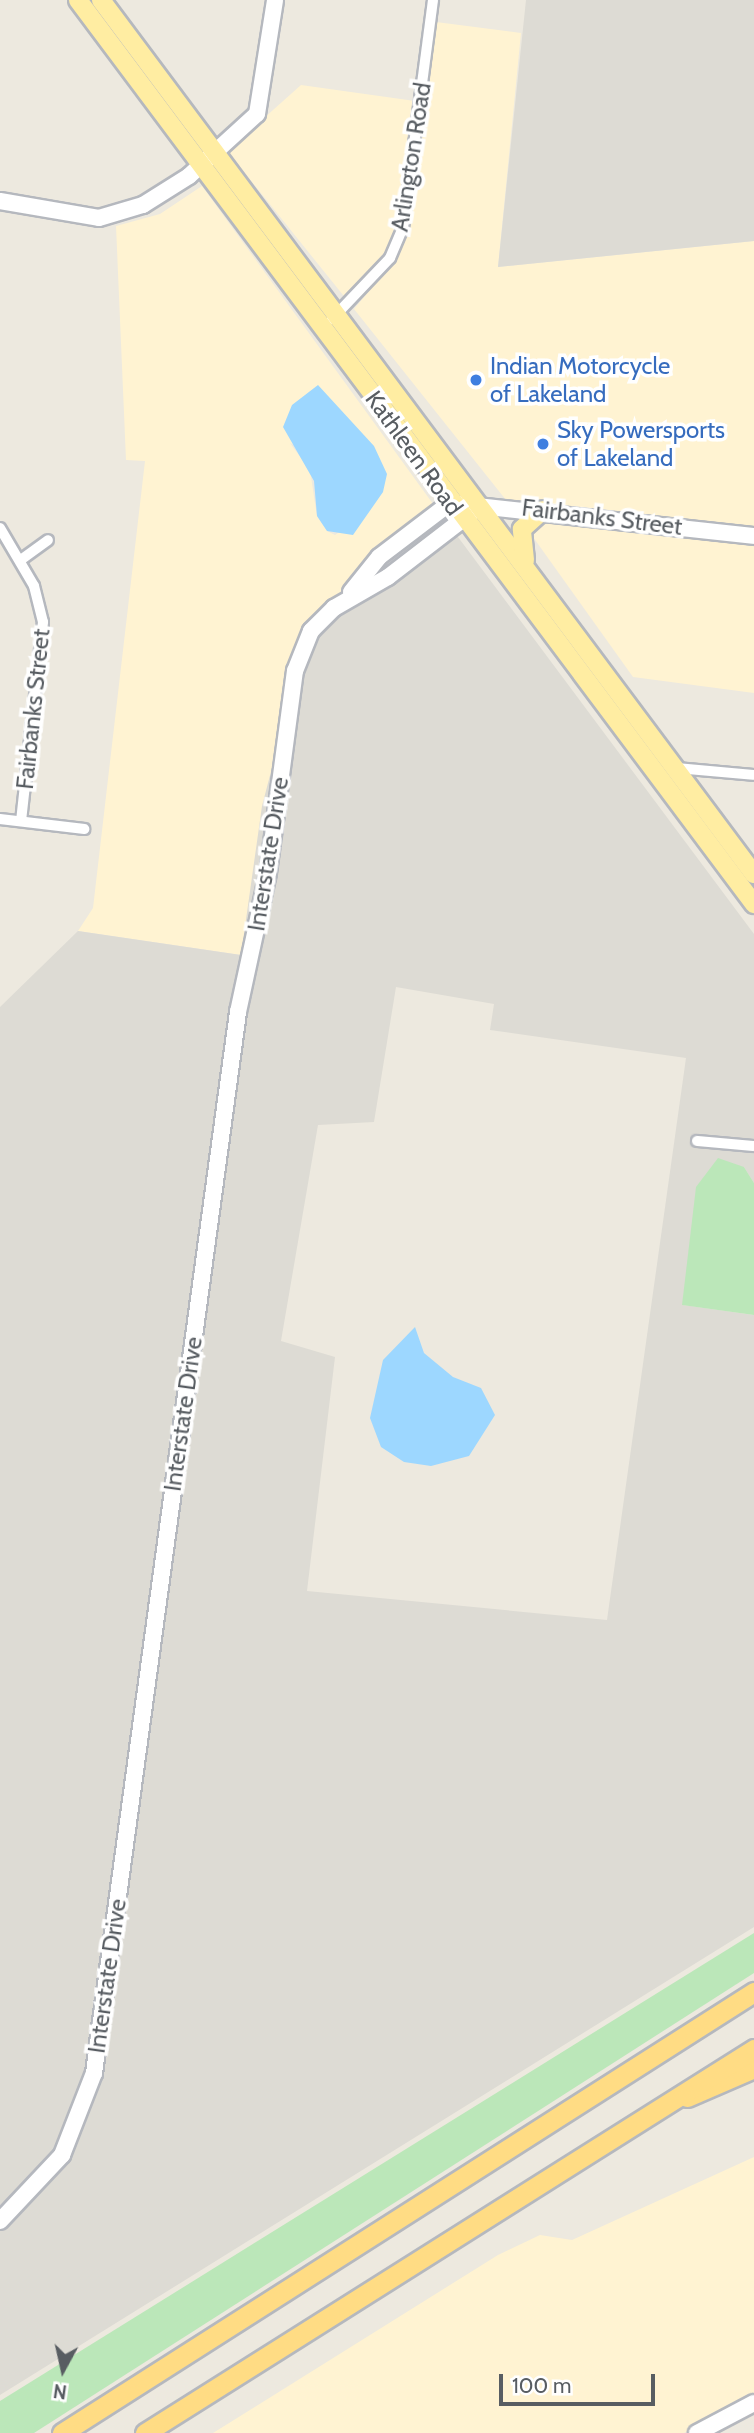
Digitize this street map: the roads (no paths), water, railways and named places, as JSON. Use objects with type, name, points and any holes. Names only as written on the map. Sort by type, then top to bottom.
[{"type":"highway","points":[[656,2054],[754,1983]]},
{"type":"highway","points":[[62,2433],[754,1992]]},
{"type":"highway","points":[[145,2433],[754,2049]]},
{"type":"highway","points":[[666,2103],[754,2068]]},
{"type":"main road","name":"Kathleen Road","points":[[78,0],[338,316],[754,874]]},
{"type":"main road","name":"Kathleen Road","points":[[101,0],[322,326],[464,522],[754,904]]},
{"type":"main road","points":[[528,570],[519,538],[544,510]]},
{"type":"street","points":[[0,201],[79,218],[107,216],[155,199],[209,160],[257,114],[275,0]]},
{"type":"street","name":"Arlington Road","points":[[322,326],[338,316],[390,258],[403,228],[433,0]]},
{"type":"street","name":"Fairbanks Street","points":[[450,503],[544,510],[754,536]]},
{"type":"street","name":"Interstate Drive","points":[[0,2221],[62,2155],[94,2073],[238,1012],[268,873],[291,690],[311,631],[348,597],[379,557],[450,503]]},
{"type":"street","name":"Interstate Drive","points":[[348,597],[388,578],[464,522],[479,505]]},
{"type":"street","name":"Fairbanks Street","points":[[0,528],[22,559],[40,606],[43,645],[21,820]]},
{"type":"street","points":[[22,559],[48,540]]},
{"type":"street","points":[[676,768],[754,775]]},
{"type":"street","points":[[0,819],[84,829]]},
{"type":"street","points":[[697,1141],[754,1146]]},
{"type":"street","points":[[697,2433],[754,2403]]},
{"type":"water","points":[[318,385],[374,446],[387,474],[383,492],[353,535],[327,531],[317,516],[314,481],[283,427],[292,405]]},
{"type":"water","points":[[415,1327],[424,1353],[453,1377],[481,1388],[495,1415],[469,1456],[431,1466],[404,1462],[381,1447],[370,1418],[383,1360]]},
{"type":"place","name":"Indian Motorcycle of Lakeland","points":[[476,380]]},
{"type":"place","name":"Sky Powersports of Lakeland","points":[[543,444]]}]
